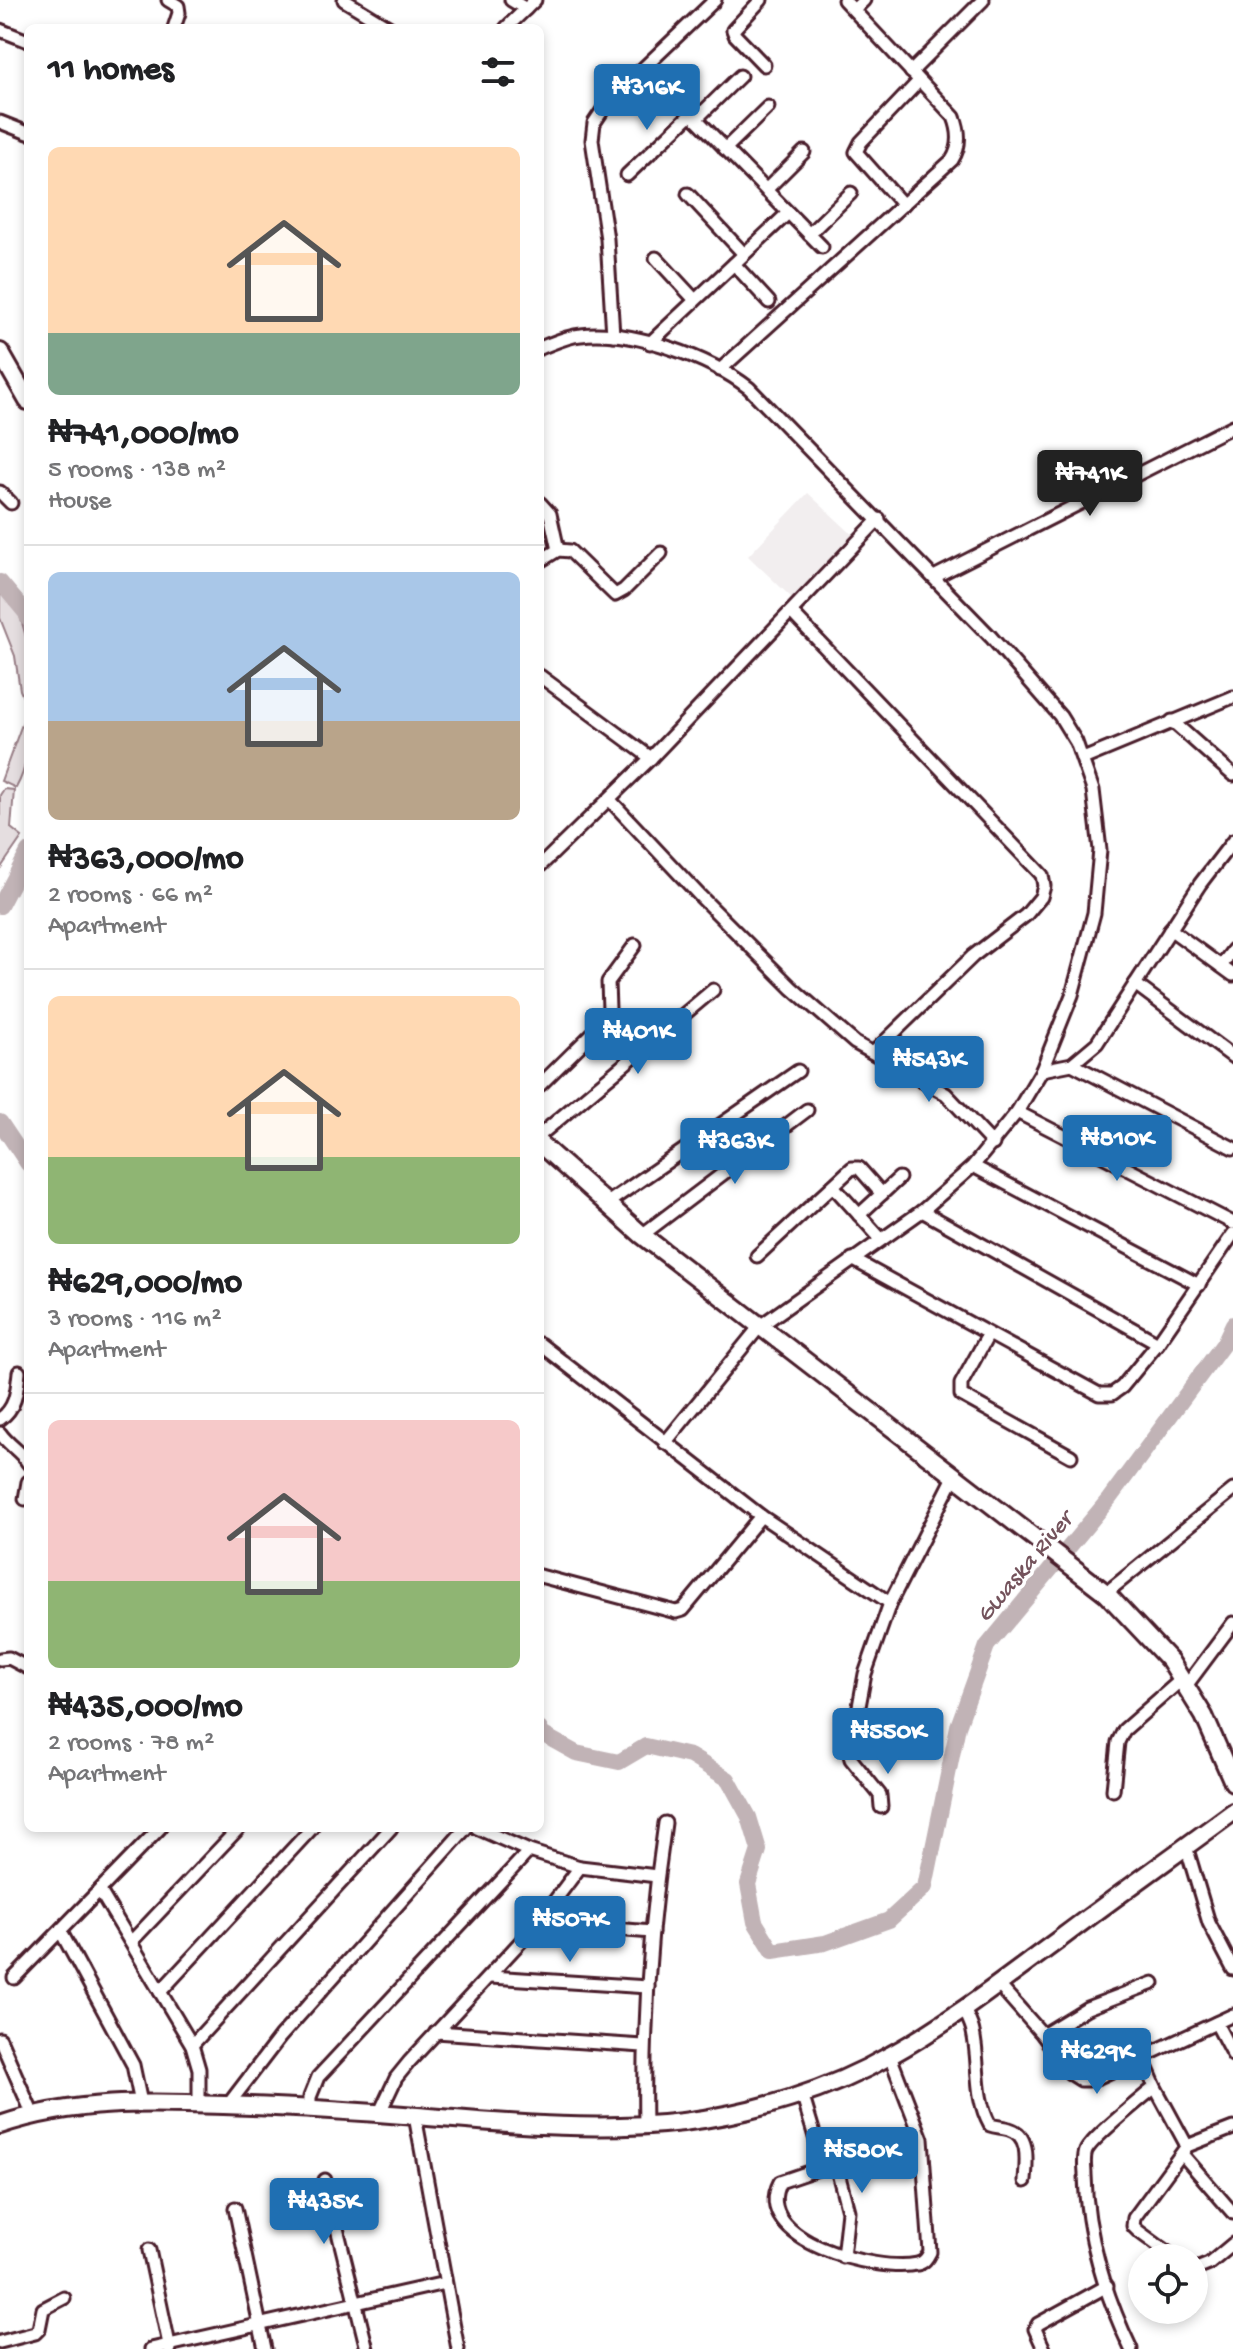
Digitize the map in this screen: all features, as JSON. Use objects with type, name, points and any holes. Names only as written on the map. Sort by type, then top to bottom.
[{"type":"street","points":[[168,0],[178,6],[175,24]]},
{"type":"street","points":[[344,0],[383,24]]},
{"type":"street","points":[[511,0],[526,9]]},
{"type":"street","points":[[510,24],[535,0]]},
{"type":"street","points":[[613,335],[607,239],[592,140],[594,123],[608,102],[715,0]]},
{"type":"street","points":[[761,0],[733,30],[764,65]]},
{"type":"street","points":[[720,370],[952,160],[958,147],[959,132],[954,117],[844,0]]},
{"type":"street","points":[[854,10],[864,0]]},
{"type":"street","points":[[903,205],[856,152],[915,76],[983,0]]},
{"type":"street","points":[[0,30],[24,39]]},
{"type":"street","points":[[627,175],[740,76]]},
{"type":"street","points":[[670,92],[822,247]]},
{"type":"street","points":[[725,149],[768,107]]},
{"type":"street","points":[[0,122],[24,131]]},
{"type":"street","points":[[766,190],[804,152]]},
{"type":"street","points":[[809,234],[851,193]]},
{"type":"street","points":[[688,194],[744,254]]},
{"type":"street","points":[[650,343],[788,213]]},
{"type":"street","points":[[656,258],[695,300]]},
{"type":"street","points":[[734,264],[769,302]]},
{"type":"street","points":[[544,347],[574,336],[613,335],[650,343],[720,370],[739,380],[759,397],[934,577],[1060,716],[1083,759],[1093,790],[1099,825],[1100,850],[1094,913],[1072,995],[1042,1070],[1017,1112],[973,1166],[922,1211],[760,1326],[665,1443]]},
{"type":"street","points":[[0,352],[24,394]]},
{"type":"street","points":[[934,577],[1233,426]]},
{"type":"street","points":[[0,492],[11,503]]},
{"type":"street","points":[[544,507],[550,514],[558,550]]},
{"type":"street","points":[[544,862],[651,758],[879,519]]},
{"type":"street","points":[[544,559],[558,550],[570,551],[615,595],[661,553]]},
{"type":"street","points":[[791,612],[1042,875],[1044,886],[1041,897],[1026,915],[973,956],[873,1053]]},
{"type":"street","points":[[544,679],[651,758]]},
{"type":"street","points":[[1083,759],[1233,697]]},
{"type":"street","points":[[1172,721],[1233,775]]},
{"type":"street","points":[[610,800],[792,988],[855,1043],[946,1094],[993,1144]]},
{"type":"street","points":[[1042,1070],[1072,1064],[1097,1043],[1200,884],[1233,841]]},
{"type":"street","points":[[1170,929],[1233,975]]},
{"type":"street","points":[[544,1081],[605,1021],[609,1009],[608,982],[635,945]]},
{"type":"street","points":[[1221,966],[1233,950]]},
{"type":"street","points":[[1135,984],[1233,1057]]},
{"type":"street","points":[[544,1132],[713,990]]},
{"type":"street","points":[[1072,1064],[1233,1148]]},
{"type":"street","points":[[606,1204],[798,1071]]},
{"type":"street","points":[[642,1235],[807,1110]]},
{"type":"street","points":[[1017,1112],[1233,1223]]},
{"type":"street","points":[[544,1148],[642,1235],[1106,1593],[1151,1638],[1184,1682],[1204,1716],[1233,1782]]},
{"type":"street","points":[[973,1166],[1199,1285]]},
{"type":"street","points":[[757,1256],[852,1168],[859,1168],[882,1194]]},
{"type":"street","points":[[859,1215],[899,1178]]},
{"type":"street","points":[[833,1186],[881,1239]]},
{"type":"street","points":[[922,1211],[1158,1343]]},
{"type":"street","points":[[852,1259],[988,1335],[1106,1395],[1122,1387],[1158,1343],[1233,1234]]},
{"type":"street","points":[[988,1335],[961,1384],[961,1395],[1071,1456]]},
{"type":"street","points":[[544,1347],[761,1516],[890,1603]]},
{"type":"street","points":[[0,1419],[10,1410],[16,1398],[19,1372]]},
{"type":"street","points":[[0,1433],[9,1446],[24,1455]]},
{"type":"street","points":[[881,1807],[880,1795],[850,1755],[865,1674],[890,1603],[955,1475]]},
{"type":"street","points":[[1106,1593],[1233,1490]]},
{"type":"street","points":[[544,1577],[676,1612],[683,1610],[761,1516]]},
{"type":"street","points":[[1113,1790],[1118,1742],[1124,1730],[1184,1682],[1233,1623]]},
{"type":"street","points":[[0,1659],[9,1658],[24,1666]]},
{"type":"street","points":[[0,2125],[87,2105],[141,2103],[310,2108],[566,2125],[645,2125],[712,2117],[802,2094],[890,2056],[964,2009],[1233,1812]]},
{"type":"street","points":[[645,2125],[643,2046],[657,1876],[665,1823]]},
{"type":"street","points":[[14,1978],[156,1832]]},
{"type":"street","points":[[131,1942],[235,1832]]},
{"type":"street","points":[[160,1992],[308,1832]]},
{"type":"street","points":[[192,2045],[387,1832]]},
{"type":"street","points":[[228,2105],[280,2037],[462,1832]]},
{"type":"street","points":[[486,1832],[529,1851],[580,1867],[657,1876]]},
{"type":"street","points":[[1186,1846],[1209,1923],[1233,1969]]},
{"type":"street","points":[[310,2108],[310,2097],[318,2077],[529,1851]]},
{"type":"street","points":[[380,2112],[396,2078],[538,1923],[580,1867]]},
{"type":"street","points":[[100,1891],[192,2045],[199,2069],[199,2104]]},
{"type":"street","points":[[538,1923],[652,1932]]},
{"type":"street","points":[[61,1932],[133,2065],[141,2103]]},
{"type":"street","points":[[490,1977],[648,1987]]},
{"type":"street","points":[[1043,2035],[1087,2008],[1153,1983]]},
{"type":"street","points":[[998,1984],[1043,2035],[1070,2073],[1081,2080],[1099,2077],[1233,2015]]},
{"type":"street","points":[[964,2009],[973,2031],[979,2093],[985,2116],[990,2125],[1012,2129],[1021,2136],[1026,2148],[1025,2181]]},
{"type":"street","points":[[1216,2023],[1233,2055]]},
{"type":"street","points":[[436,2032],[643,2046]]},
{"type":"street","points":[[0,2039],[33,2115]]},
{"type":"street","points":[[843,2257],[848,2211],[837,2169],[824,2167],[778,2184],[779,2215],[791,2229],[843,2257],[871,2263],[916,2265],[926,2259],[930,2252],[922,2139],[890,2056]]},
{"type":"street","points":[[1142,2057],[1185,2150],[1233,2213]]},
{"type":"street","points":[[1126,2347],[1086,2203],[1086,2151],[1155,2087]]},
{"type":"street","points":[[802,2094],[824,2167]]},
{"type":"street","points":[[415,2116],[458,2349]]},
{"type":"street","points":[[1156,2244],[1138,2231],[1132,2222],[1185,2150],[1233,2128]]},
{"type":"street","points":[[325,2180],[367,2349]]},
{"type":"street","points":[[235,2208],[265,2349]]},
{"type":"street","points":[[1208,2264],[1233,2244]]},
{"type":"street","points":[[149,2250],[170,2347]]},
{"type":"street","points":[[151,2349],[445,2283]]},
{"type":"street","points":[[1044,2349],[1036,2334],[1038,2324],[1107,2286]]},
{"type":"street","points":[[0,2342],[35,2333],[39,2329],[43,2309],[64,2298]]},
{"type":"shaded area","points":[[808,493],[853,535],[793,599],[748,556]]},
{"type":"shaded area","points":[[0,589],[19,612],[24,630],[24,700],[15,656],[0,618]]},
{"type":"shaded area","points":[[24,719],[23,771],[16,788],[1,781]]},
{"type":"shaded area","points":[[4,789],[14,790],[11,828],[22,837],[0,869],[0,795]]},
{"type":"waterway","name":"Gwaska River","points":[[0,582],[24,611]]},
{"type":"waterway","name":"Gwaska River","points":[[0,906],[24,860]]},
{"type":"waterway","name":"Gwaska River","points":[[0,1122],[24,1158]]},
{"type":"waterway","name":"Gwaska River","points":[[544,1735],[576,1753],[619,1762],[646,1746],[690,1756],[728,1779],[749,1817],[759,1850],[748,1884],[755,1922],[773,1951],[825,1943],[889,1920],[925,1887],[958,1726],[987,1646],[1109,1499],[1224,1343],[1233,1324]]}]
